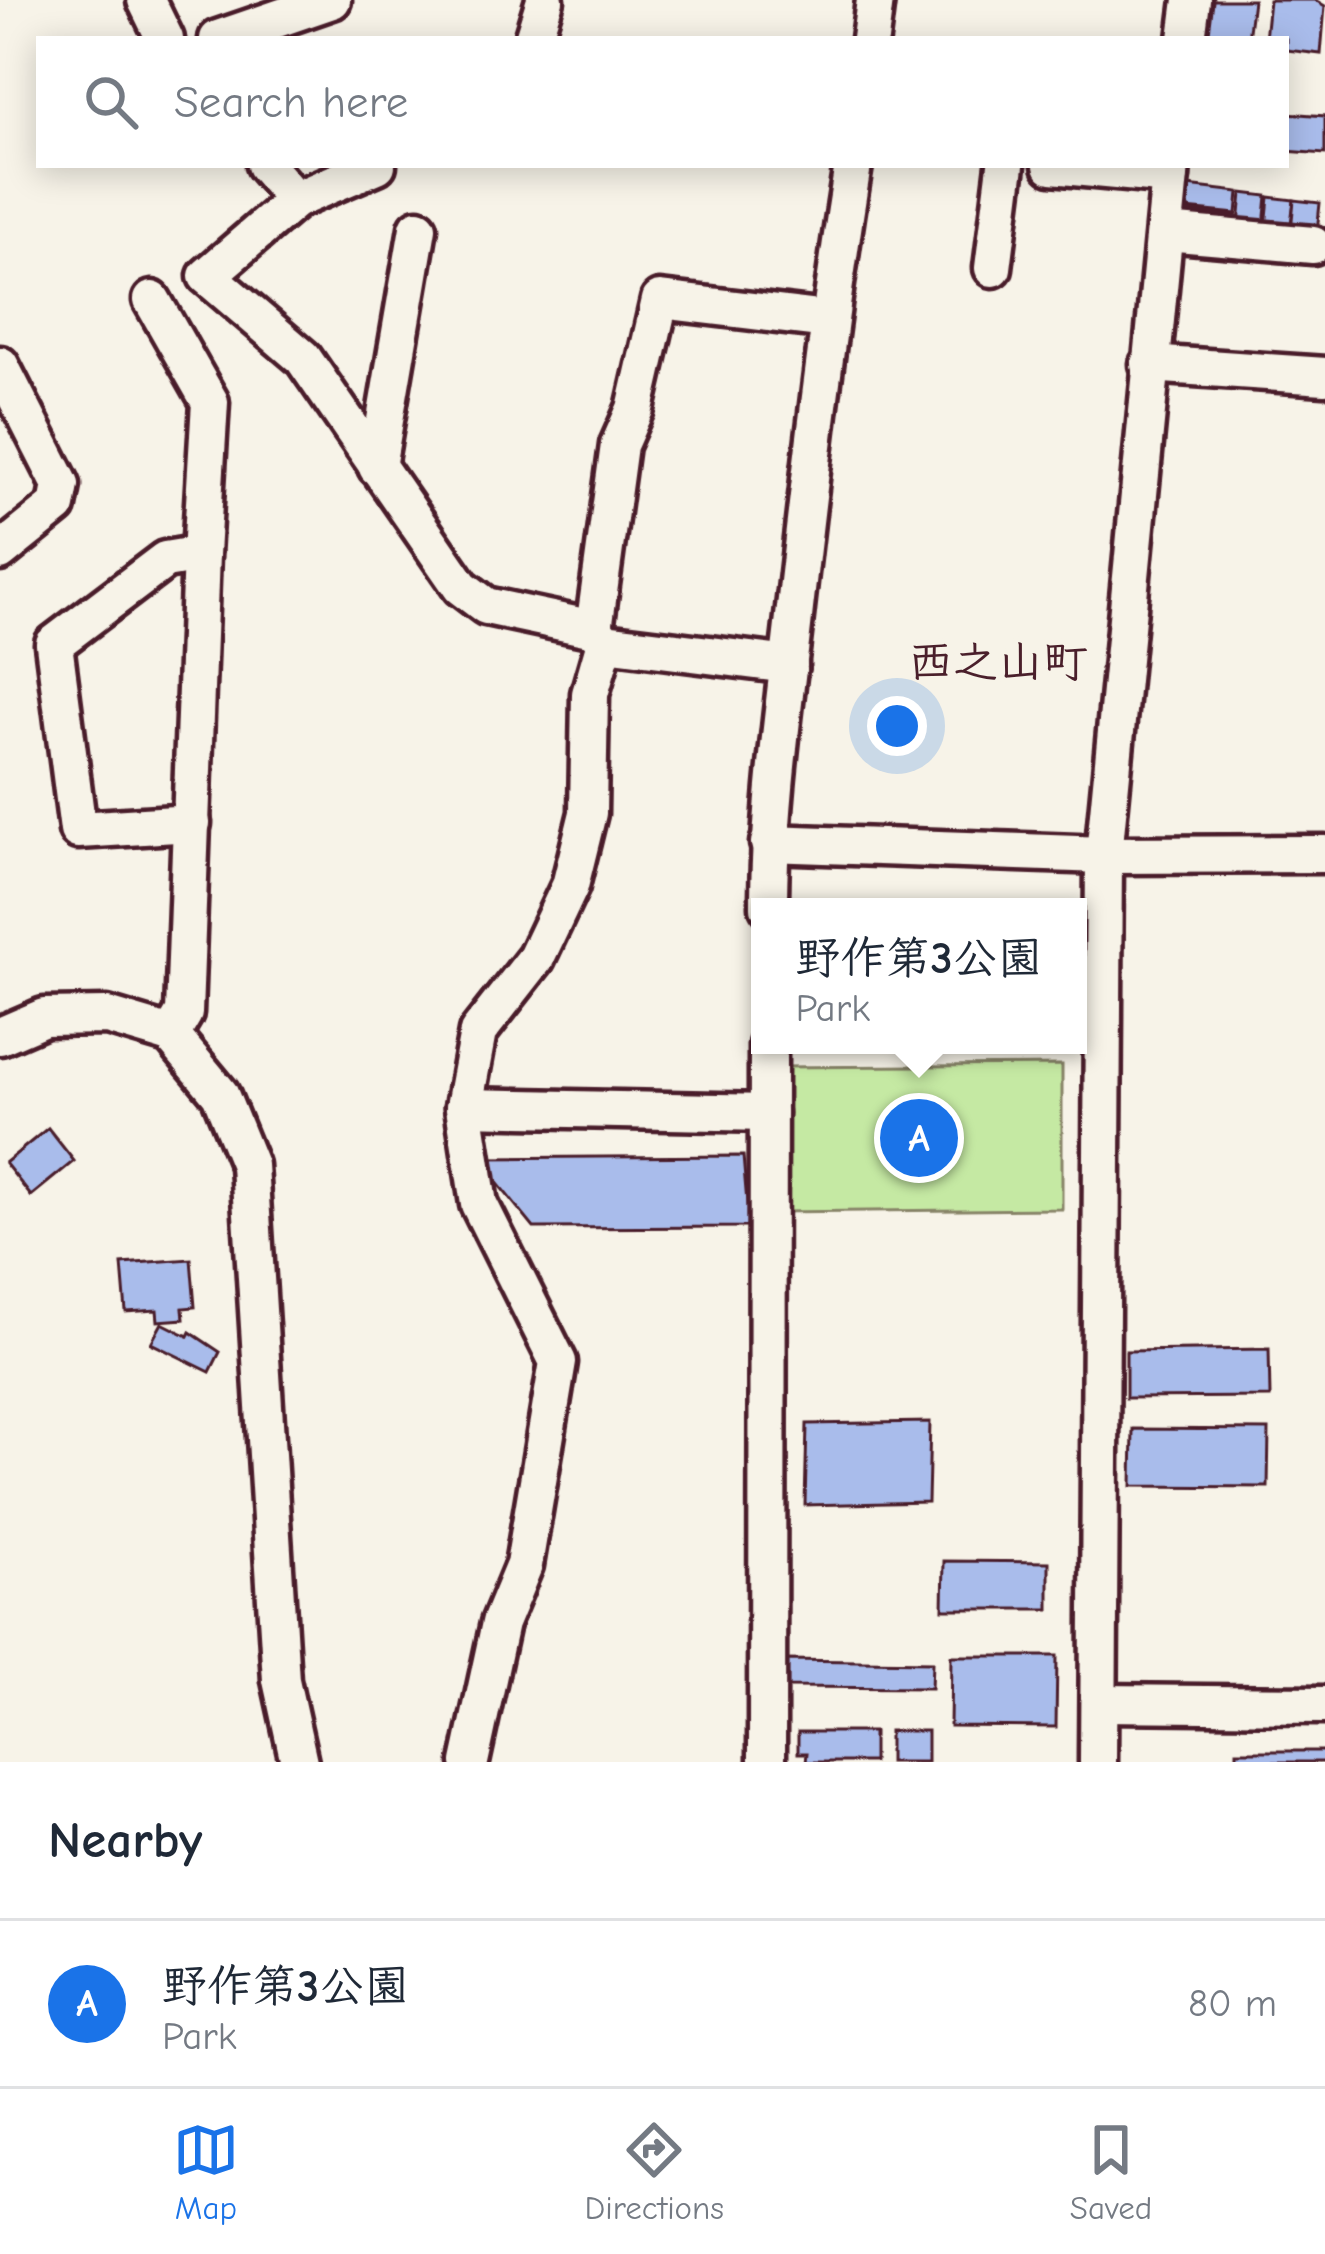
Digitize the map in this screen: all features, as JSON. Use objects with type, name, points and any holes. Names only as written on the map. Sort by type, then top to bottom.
[{"type":"street","points":[[146,0],[164,36]]},
{"type":"street","points":[[227,36],[332,0]]},
{"type":"street","points":[[534,36],[545,0]]},
{"type":"street","points":[[870,36],[875,0]]},
{"type":"street","points":[[1187,36],[1192,0]]},
{"type":"street","points":[[268,168],[295,200]]},
{"type":"street","points":[[370,168],[295,200],[207,276],[303,358],[461,587],[486,605],[599,635],[788,665]]},
{"type":"street","points":[[769,898],[769,843],[788,665],[828,320],[853,168]]},
{"type":"street","points":[[993,268],[1006,168]]},
{"type":"street","points":[[1099,1762],[1104,855],[1170,170],[1123,168]]},
{"type":"street","points":[[377,467],[418,317],[418,228]]},
{"type":"street","points":[[1166,232],[1313,244]]},
{"type":"street","points":[[152,300],[210,402],[184,1013],[171,1035]]},
{"type":"street","points":[[470,1762],[500,1623],[524,1565],[558,1362],[479,1204],[464,1107],[478,1032],[536,958],[570,886],[588,813],[590,694],[619,445],[635,410],[660,300],[828,320]]},
{"type":"street","points":[[0,364],[61,485],[57,506],[0,552]]},
{"type":"street","points":[[1149,364],[1325,376]]},
{"type":"street","points":[[192,824],[78,830],[54,644],[165,560],[201,554]]},
{"type":"street","points":[[769,843],[1104,855],[1325,854]]},
{"type":"street","points":[[0,1036],[44,1017],[107,1016],[171,1035],[220,1094],[249,1165],[281,1680],[299,1762]]},
{"type":"street","points":[[767,1762],[768,1054]]},
{"type":"street","points":[[464,1107],[768,1113]]},
{"type":"street","points":[[1099,1703],[1325,1705]]},
{"type":"green space","points":[[1062,1065],[1062,1209],[776,1212],[776,1067]]},
{"type":"building","points":[[1206,0],[1253,0],[1248,36],[1202,35]]},
{"type":"building","points":[[1269,0],[1315,0],[1325,6],[1321,54],[1289,50],[1289,36],[1265,36]]},
{"type":"building","points":[[1289,113],[1325,116],[1325,154],[1289,151]]},
{"type":"building","points":[[1179,185],[1239,192],[1237,214],[1176,208]]},
{"type":"building","points":[[1242,193],[1267,196],[1263,237],[1238,235]]},
{"type":"building","points":[[1269,197],[1294,200],[1289,239],[1265,237]]},
{"type":"building","points":[[1294,200],[1320,203],[1316,242],[1290,240]]},
{"type":"building","points":[[1176,210],[1236,215],[1235,235],[1174,229]]},
{"type":"building","points":[[48,1128],[74,1161],[31,1196],[5,1163]]},
{"type":"building","points":[[743,1156],[749,1227],[534,1228],[477,1158]]},
{"type":"building","points":[[191,1259],[195,1307],[183,1308],[184,1319],[158,1321],[157,1310],[126,1312],[122,1264]]},
{"type":"building","points":[[162,1323],[188,1336],[190,1332],[220,1352],[210,1372],[151,1343]]},
{"type":"building","points":[[1269,1349],[1270,1397],[1126,1398],[1126,1351]]},
{"type":"building","points":[[930,1422],[928,1502],[805,1505],[807,1424]]},
{"type":"building","points":[[1133,1429],[1269,1430],[1268,1487],[1132,1486]]},
{"type":"building","points":[[944,1561],[1049,1562],[1049,1609],[943,1609]]},
{"type":"building","points":[[951,1656],[1057,1656],[1056,1727],[950,1726]]},
{"type":"building","points":[[784,1660],[932,1662],[931,1688],[784,1687]]},
{"type":"building","points":[[889,1731],[927,1731],[927,1762],[889,1762]]},
{"type":"building","points":[[798,1732],[873,1732],[873,1762],[806,1762],[807,1753],[798,1753]]},
{"type":"building","points":[[1237,1751],[1325,1751],[1325,1762],[1237,1762]]},
{"type":"place","name":"野作第3公園","points":[[919,1138]]},
{"type":"district","name":"西之山町","points":[[998,662]]}]
